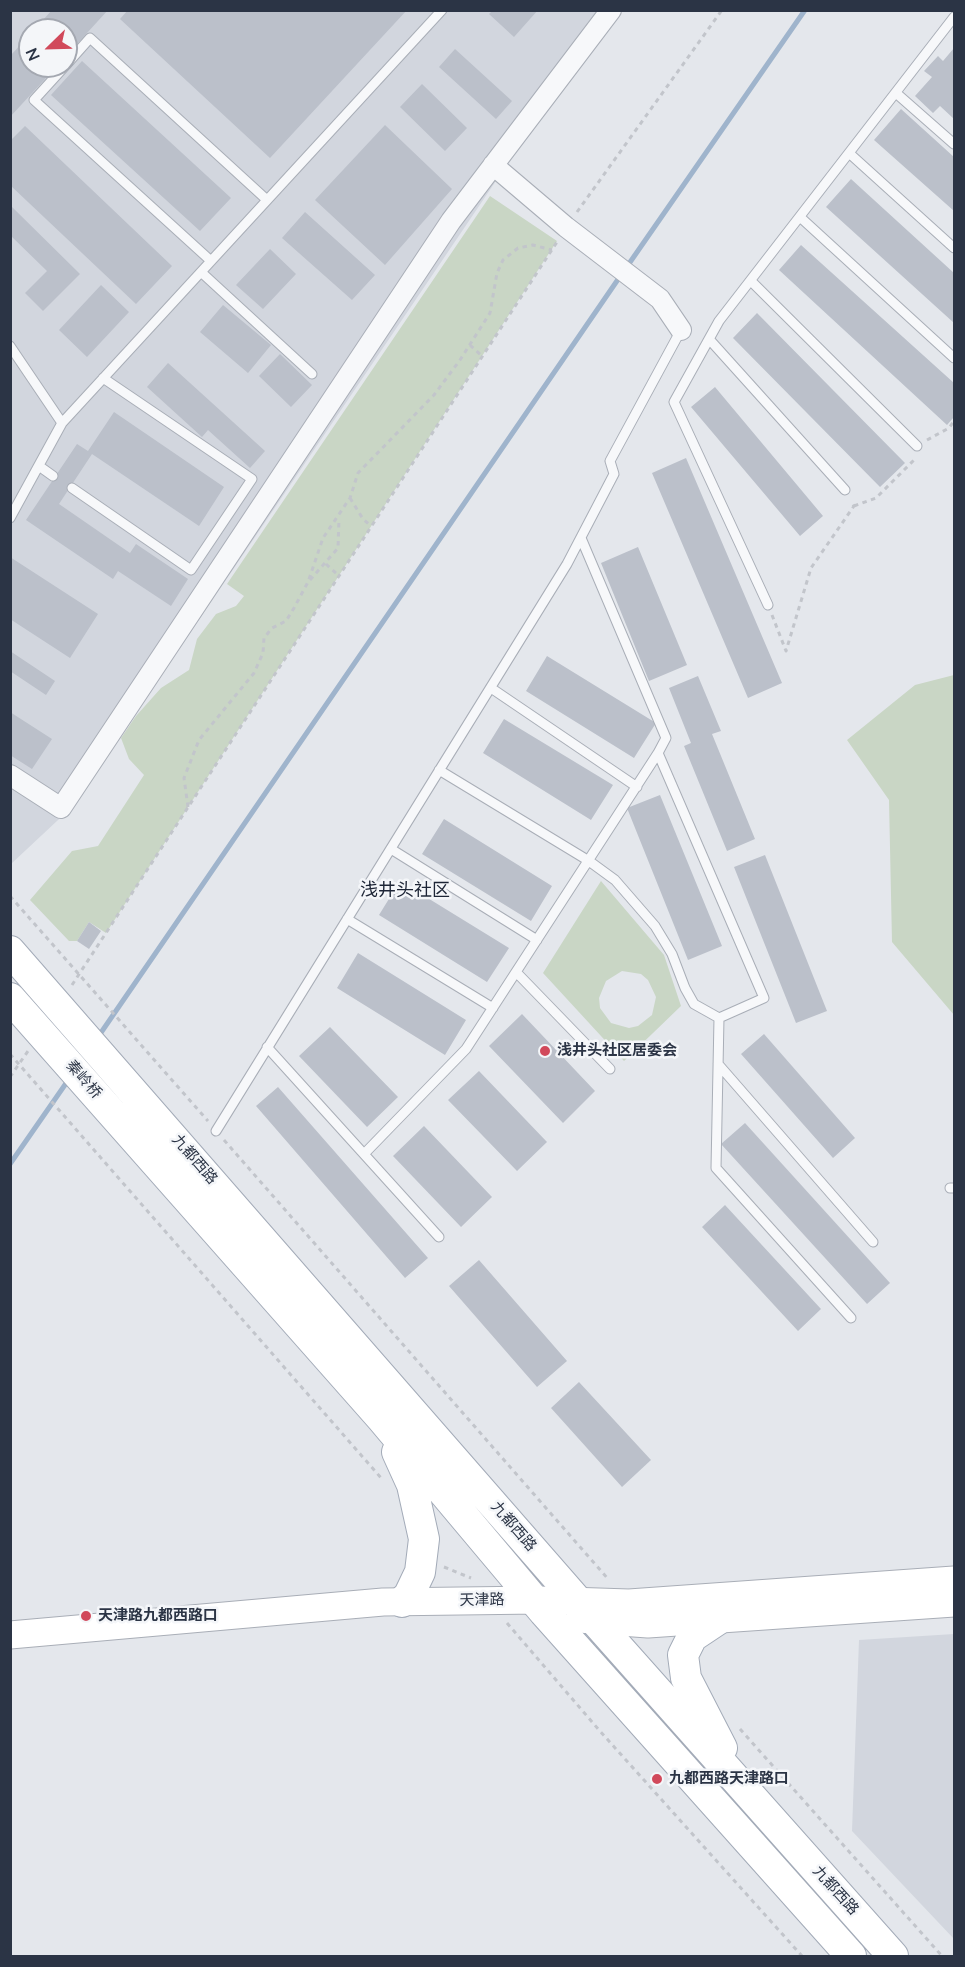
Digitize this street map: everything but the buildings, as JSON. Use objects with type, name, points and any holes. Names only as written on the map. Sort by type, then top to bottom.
[{"type":"main road","points":[[10,951],[62,1009]]},
{"type":"main road","points":[[10,998],[43,1035]]},
{"type":"main road","name":"秦岭桥","points":[[62,1009],[136,1094]]},
{"type":"main road","name":"秦岭桥","points":[[43,1035],[120,1122]]},
{"type":"main road","name":"九都西路","points":[[136,1094],[586,1610],[893,1956]]},
{"type":"main road","name":"九都西路","points":[[120,1122],[382,1419],[541,1609],[851,1956]]},
{"type":"main road","points":[[382,1419],[412,1485],[424,1539],[420,1572],[409,1595],[402,1602]]},
{"type":"main road","name":"天津路","points":[[10,1652],[499,1610],[586,1610],[629,1604],[954,1580]]},
{"type":"main road","name":"天津路","points":[[10,1635],[402,1602],[499,1610]]},
{"type":"main road","name":"天津路","points":[[586,1610],[648,1624],[954,1603]]},
{"type":"main road","points":[[719,1619],[692,1637],[682,1654],[686,1678],[741,1785]]},
{"type":"street","points":[[10,775],[61,808],[444,231],[611,10]]},
{"type":"street","points":[[493,165],[568,228],[660,299],[681,330]]},
{"type":"lane","points":[[10,518],[62,423],[442,10]]},
{"type":"lane","points":[[768,605],[674,402],[719,321],[954,17]]},
{"type":"lane","points":[[78,51],[90,38],[267,200]]},
{"type":"lane","points":[[53,78],[34,100],[211,261]]},
{"type":"lane","points":[[896,93],[954,144]]},
{"type":"lane","points":[[849,153],[954,248]]},
{"type":"lane","points":[[800,217],[954,358]]},
{"type":"lane","points":[[201,272],[312,375]]},
{"type":"lane","points":[[751,281],[917,446]]},
{"type":"lane","points":[[216,1131],[581,538],[614,474],[610,461],[681,330]]},
{"type":"lane","points":[[709,339],[845,490]]},
{"type":"lane","points":[[10,346],[62,423]]},
{"type":"lane","points":[[72,488],[191,570],[252,479],[103,378]]},
{"type":"lane","points":[[39,466],[53,476]]},
{"type":"lane","points":[[364,1154],[466,1049],[637,787],[666,738],[581,538]]},
{"type":"lane","points":[[490,688],[637,787]]},
{"type":"lane","points":[[658,753],[764,998],[719,1018]]},
{"type":"lane","points":[[440,770],[589,861],[615,880],[655,926],[672,954],[694,1004],[719,1018]]},
{"type":"lane","points":[[391,849],[537,940]]},
{"type":"lane","points":[[347,919],[493,1008]]},
{"type":"lane","points":[[516,972],[610,1069]]},
{"type":"lane","points":[[719,1018],[716,1168],[851,1318]]},
{"type":"lane","points":[[267,1047],[440,1237]]},
{"type":"lane","points":[[718,1065],[873,1242]]},
{"type":"path","points":[[62,1009],[80,974],[552,250],[722,10]]},
{"type":"path","points":[[188,807],[184,778],[199,740],[254,673],[263,653],[264,638],[272,628],[286,621],[308,582],[323,538],[350,498],[358,473],[434,395],[470,345],[490,313],[497,273],[503,260],[518,248],[533,245],[552,250]]},
{"type":"path","points":[[470,345],[482,357]]},
{"type":"path","points":[[768,605],[786,651],[811,568],[854,506],[876,498],[914,461],[917,446],[949,428],[954,421]]},
{"type":"path","points":[[845,490],[854,506]]},
{"type":"path","points":[[350,498],[363,519],[371,526]]},
{"type":"path","points":[[308,582],[338,548],[339,517]]},
{"type":"path","points":[[326,564],[339,576]]},
{"type":"path","points":[[10,896],[629,1604]]},
{"type":"path","points":[[10,1077],[43,1035]]},
{"type":"path","points":[[10,1054],[100,1154],[387,1485]]},
{"type":"path","points":[[422,1557],[489,1586],[499,1610],[599,1730],[802,1956]]},
{"type":"path","points":[[739,1727],[942,1956]]},
{"type":"shaded area","points":[[11,11],[611,11],[73,806],[11,864]]},
{"type":"shaded area","points":[[954,1634],[954,1939],[852,1831],[859,1640]]},
{"type":"green space","points":[[490,196],[557,241],[106,933],[89,922],[77,941],[69,941],[30,900],[72,851],[98,846],[144,775],[129,759],[121,738],[136,716],[161,688],[189,670],[197,639],[216,614],[236,606],[244,596],[227,584]]},
{"type":"green space","points":[[954,675],[954,1015],[892,942],[889,800],[847,740],[915,685]]},
{"type":"green space","points":[[601,881],[664,955],[681,1006],[624,1061],[543,973]],"holes":[[[622,971],[641,974],[648,980],[656,997],[652,1015],[638,1026],[629,1028],[611,1023],[600,1008],[599,998],[606,981]]]},
{"type":"waterway","points":[[626,268],[805,10]]},
{"type":"waterway","points":[[98,1037],[621,275]]},
{"type":"waterway","points":[[10,1164],[69,1079]]},
{"type":"place","name":"浅井头社区居委会","points":[[545,1051]]},
{"type":"place","name":"天津路九都西路口","points":[[86,1616]]},
{"type":"place","name":"九都西路天津路口","points":[[657,1779]]},
{"type":"district","name":"浅井头社区","points":[[405,892]]}]
